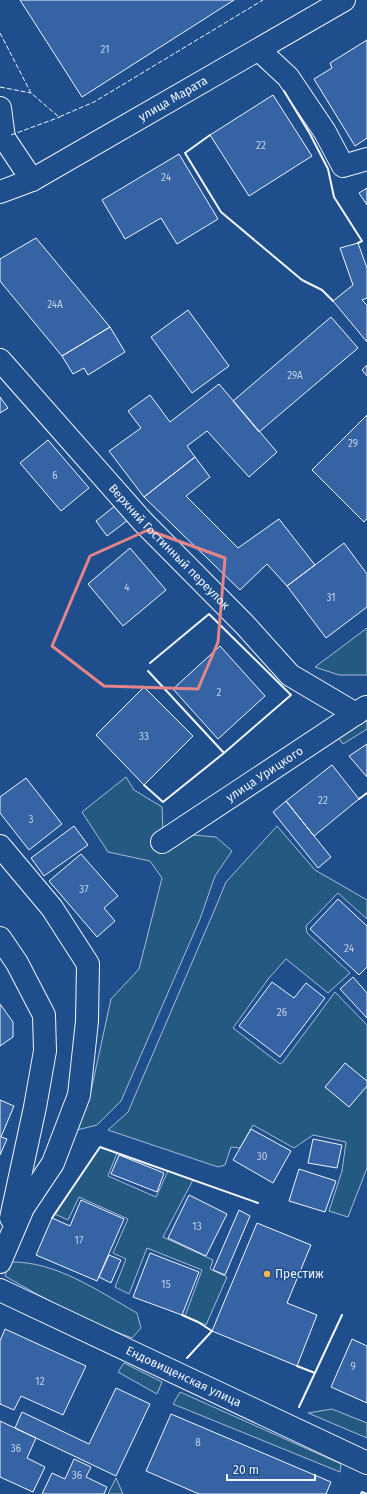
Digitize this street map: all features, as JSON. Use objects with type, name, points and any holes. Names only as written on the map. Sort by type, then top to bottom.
[{"type":"street","name":"улица Марата","points":[[0,192],[32,180],[344,0]]},
{"type":"street","points":[[259,50],[288,78],[325,132],[343,166],[367,159]]},
{"type":"street","points":[[0,113],[4,138],[32,180]]},
{"type":"street","name":"Верхний Гостинный переулок","points":[[0,360],[143,522],[245,625],[290,675],[361,710]]},
{"type":"street","name":"улица Урицкого","points":[[162,842],[361,710]]},
{"type":"street","points":[[0,846],[52,908],[88,964],[87,1021],[79,1095],[53,1163],[23,1208],[1,1259]]},
{"type":"street","points":[[0,938],[17,964],[44,1015],[45,1051],[35,1107],[1,1259]]},
{"type":"street","name":"Ендовищенская улица","points":[[0,1290],[367,1463]]},
{"type":"highlighted area","points":[[148,530],[225,558],[218,642],[198,689],[104,686],[52,646],[90,556]]},
{"type":"shaded area","points":[[367,628],[367,675],[339,675],[315,667]]},
{"type":"shaded area","points":[[367,713],[367,729],[343,744],[336,734]]},
{"type":"shaded area","points":[[126,777],[134,790],[162,807],[163,831],[176,843],[193,835],[216,837],[232,851],[215,876],[200,919],[121,1101],[97,1125],[73,1131],[91,1091],[111,999],[139,969],[162,878],[150,861],[108,852],[82,812]]},
{"type":"shaded area","points":[[277,826],[315,870],[367,900],[367,919],[338,893],[306,926],[307,933],[350,973],[328,993],[286,959],[269,978],[233,1028],[280,1064],[335,992],[367,1025],[367,1168],[348,1217],[329,1211],[342,1171],[346,1142],[313,1135],[294,1148],[253,1125],[240,1148],[231,1147],[225,1165],[218,1167],[108,1130],[128,1112],[226,882]]},
{"type":"shaded area","points":[[100,1147],[117,1153],[108,1176],[156,1197],[168,1171],[193,1180],[163,1237],[213,1260],[210,1269],[227,1277],[206,1325],[185,1316],[202,1270],[147,1248],[129,1294],[115,1287],[126,1259],[113,1253],[128,1219],[79,1197],[68,1220],[55,1214]]},
{"type":"shaded area","points":[[10,1262],[44,1266],[92,1287],[137,1313],[141,1328],[132,1338],[67,1310],[5,1276]]},
{"type":"shaded area","points":[[124,1363],[162,1382],[157,1394],[118,1372]]},
{"type":"shaded area","points":[[180,1392],[341,1464],[340,1472],[173,1404]]},
{"type":"shaded area","points":[[332,1409],[367,1423],[367,1438],[308,1413]]},
{"type":"shaded area","points":[[116,1478],[123,1494],[108,1494]]},
{"type":"building","points":[[20,0],[234,0],[82,97]]},
{"type":"building","points":[[367,40],[367,138],[355,146],[314,79],[332,68],[330,63]]},
{"type":"building","points":[[273,95],[312,156],[249,196],[210,135]]},
{"type":"building","points":[[179,154],[218,219],[177,244],[161,218],[125,239],[102,200]]},
{"type":"building","points":[[367,188],[367,205],[359,193]]},
{"type":"building","points":[[36,238],[110,327],[62,356],[0,281],[0,259]]},
{"type":"building","points":[[358,243],[367,268],[367,298],[362,300],[367,305],[367,342],[333,301],[353,285],[340,248]]},
{"type":"building","points":[[188,310],[229,366],[192,393],[151,337]]},
{"type":"building","points":[[331,317],[358,348],[259,432],[233,401]]},
{"type":"building","points":[[110,327],[125,352],[88,375],[84,368],[73,374],[62,356]]},
{"type":"building","points":[[367,365],[367,376],[362,370]]},
{"type":"building","points":[[219,384],[277,452],[249,477],[207,431],[187,446],[195,457],[144,497],[109,451],[141,428],[128,411],[150,395],[170,422]]},
{"type":"building","points":[[0,397],[8,408],[0,413]]},
{"type":"building","points":[[367,415],[367,518],[364,522],[312,470]]},
{"type":"building","points":[[48,440],[89,488],[61,511],[20,463]]},
{"type":"building","points":[[195,457],[210,477],[186,496],[238,548],[279,519],[315,565],[287,586],[267,564],[240,590],[144,497]]},
{"type":"building","points":[[116,505],[128,520],[107,536],[96,521]]},
{"type":"building","points":[[344,543],[367,574],[367,607],[326,638],[287,586]]},
{"type":"building","points":[[130,548],[166,590],[123,626],[88,584]]},
{"type":"building","points":[[220,646],[265,696],[218,739],[173,689]]},
{"type":"building","points":[[144,687],[193,736],[144,785],[96,735]]},
{"type":"building","points":[[367,744],[367,777],[349,756]]},
{"type":"building","points":[[332,765],[359,799],[314,836],[286,801]]},
{"type":"building","points":[[26,778],[62,824],[29,850],[0,813],[0,797]]},
{"type":"building","points":[[286,801],[331,857],[318,868],[273,812]]},
{"type":"building","points":[[74,826],[88,845],[44,876],[31,858]]},
{"type":"building","points":[[81,854],[118,896],[104,908],[115,921],[97,937],[49,881]]},
{"type":"building","points":[[338,899],[367,926],[367,967],[359,975],[310,929]]},
{"type":"building","points":[[353,977],[367,993],[367,1018],[340,989]]},
{"type":"building","points":[[272,982],[294,998],[306,983],[325,998],[280,1057],[239,1026]]},
{"type":"building","points":[[0,1004],[13,1022],[13,1037],[0,1046]]},
{"type":"building","points":[[345,1063],[367,1081],[367,1086],[349,1107],[325,1087]]},
{"type":"building","points":[[0,1100],[14,1106],[1,1137],[7,1139],[0,1155]]},
{"type":"building","points":[[251,1129],[291,1151],[273,1183],[233,1160]]},
{"type":"building","points":[[313,1139],[342,1145],[337,1168],[308,1163]]},
{"type":"building","points":[[119,1155],[164,1173],[157,1192],[111,1174]]},
{"type":"building","points":[[299,1169],[336,1181],[325,1212],[289,1201]]},
{"type":"building","points":[[189,1195],[227,1214],[206,1256],[168,1238]]},
{"type":"building","points":[[81,1200],[124,1219],[97,1281],[36,1255],[52,1218],[70,1226]]},
{"type":"building","points":[[239,1210],[250,1216],[225,1275],[213,1270]]},
{"type":"building","name":"Престиж","points":[[257,1223],[311,1245],[287,1303],[317,1315],[297,1366],[212,1331]]},
{"type":"building","points":[[150,1253],[199,1272],[182,1315],[133,1297]]},
{"type":"building","points":[[109,1255],[121,1260],[111,1283],[99,1277]]},
{"type":"building","points":[[5,1329],[86,1366],[63,1415],[21,1396],[14,1410],[0,1404],[0,1341]]},
{"type":"building","points":[[352,1339],[367,1346],[367,1403],[331,1387]]},
{"type":"building","points":[[116,1388],[150,1404],[116,1476],[15,1428],[22,1412],[89,1444]]},
{"type":"building","points":[[171,1414],[331,1482],[326,1494],[199,1494],[146,1471]]},
{"type":"building","points":[[0,1421],[36,1438],[27,1458],[45,1467],[33,1492],[0,1477]]},
{"type":"building","points":[[74,1459],[91,1467],[86,1477],[107,1487],[104,1494],[42,1494],[52,1473],[65,1479]]},
{"type":"fence","points":[[0,33],[31,93],[59,117],[94,102],[263,0]]},
{"type":"fence","points":[[0,87],[31,93]]},
{"type":"fence","points":[[11,135],[60,117]]},
{"type":"wall","points":[[284,91],[310,134],[328,169],[334,197],[362,241],[358,243]]},
{"type":"wall","points":[[210,135],[185,153],[221,212],[302,280],[322,290],[333,301]]},
{"type":"wall","points":[[148,671],[224,753],[291,695],[209,614],[150,663]]},
{"type":"wall","points":[[144,785],[163,802],[224,753]]},
{"type":"wall","points":[[359,799],[367,793]]},
{"type":"wall","points":[[52,1218],[100,1147],[258,1203]]},
{"type":"wall","points":[[182,1315],[198,1322],[212,1331],[187,1358]]},
{"type":"wall","points":[[299,1407],[342,1315]]},
{"type":"wall","points":[[297,1366],[315,1373]]},
{"type":"wall","points":[[361,1494],[362,1492],[367,1494]]},
{"type":"place","name":"Престиж","points":[[267,1274]]}]
